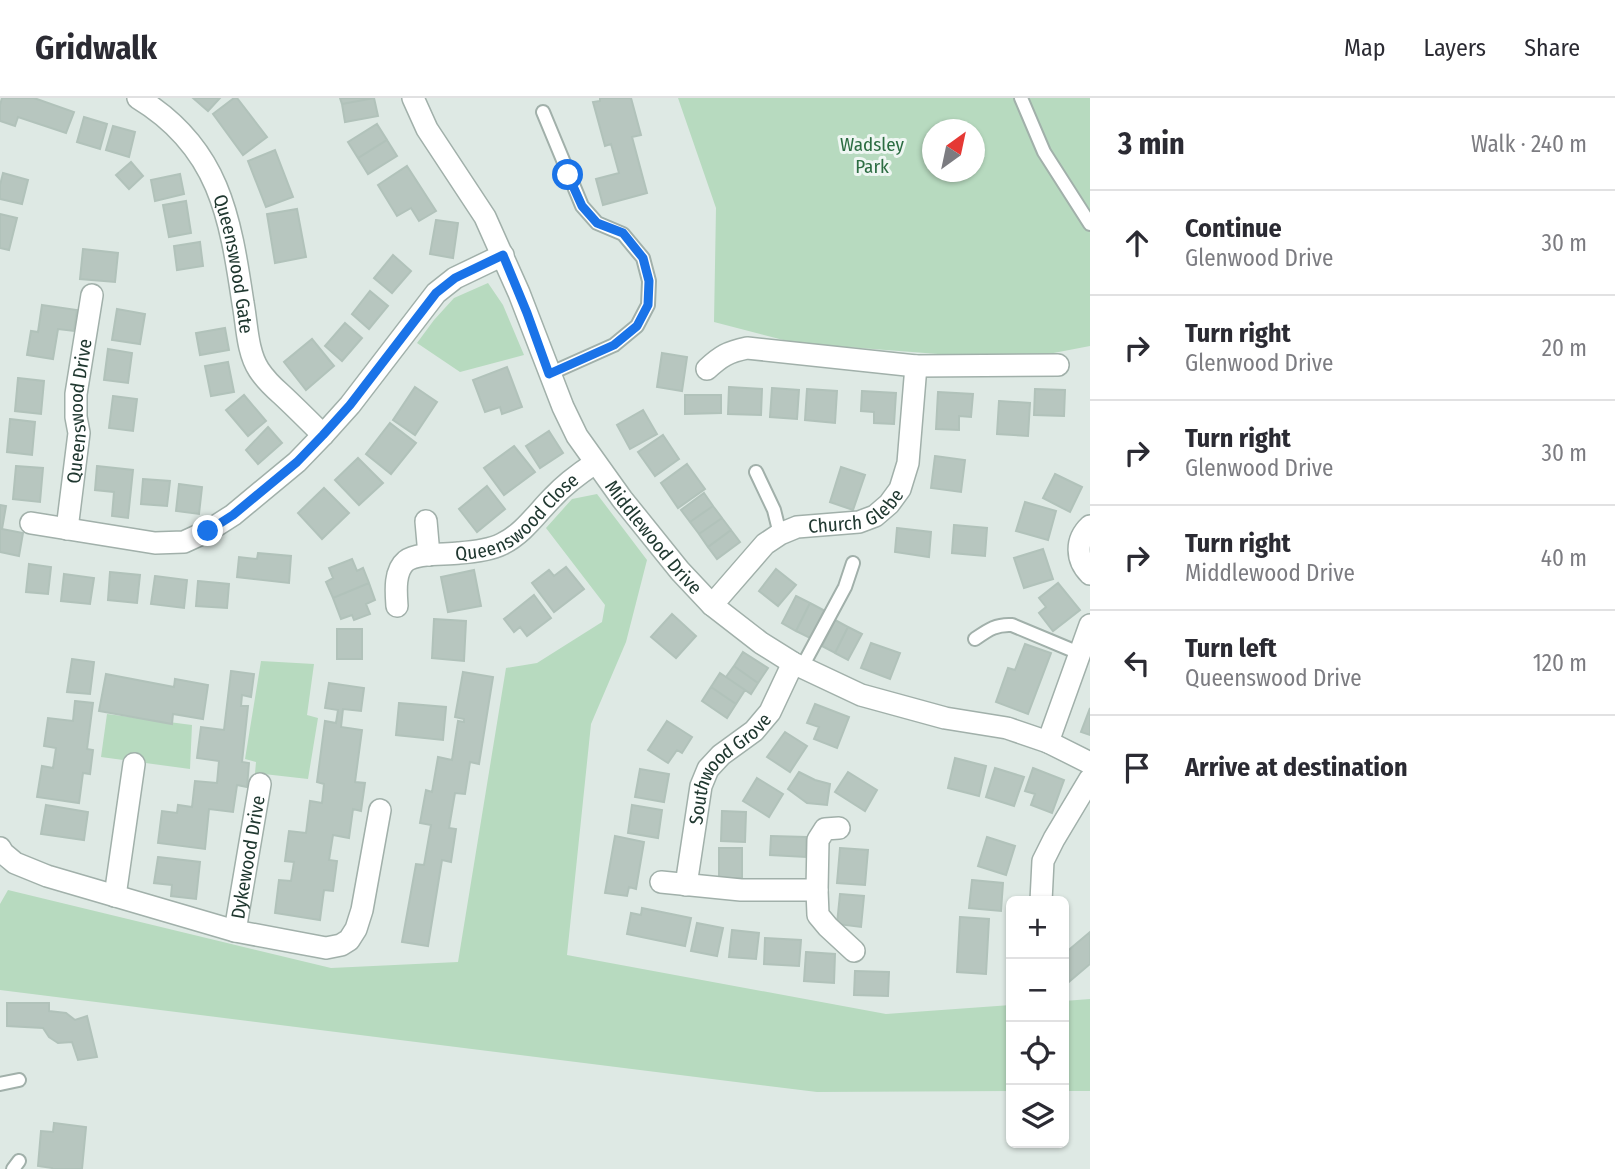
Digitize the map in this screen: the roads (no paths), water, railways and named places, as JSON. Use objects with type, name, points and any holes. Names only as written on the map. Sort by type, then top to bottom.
[{"type":"street","name":"Queenswood Gate","points":[[138,98],[158,110],[175,126],[193,146],[208,169],[219,192],[228,225],[252,352],[258,370],[323,435]]},
{"type":"street","name":"Middlewood Drive","points":[[413,98],[427,129],[485,218],[503,255],[549,374],[577,436],[622,499],[680,571],[712,605],[761,643],[798,665],[861,695],[945,718],[1007,729],[1048,742],[1090,762]]},
{"type":"street","points":[[31,523],[155,543],[184,542],[208,531],[233,515],[297,462],[323,435],[350,405],[436,293],[455,278],[503,255]]},
{"type":"street","name":"Queenswood Drive","points":[[67,529],[79,433],[76,394],[92,295]]},
{"type":"street","points":[[707,369],[721,356],[747,348],[916,366],[1058,365]]},
{"type":"street","name":"Church Glebe","points":[[712,605],[765,544],[780,534],[797,527],[859,522],[875,516],[888,505],[901,489],[908,463],[916,366]]},
{"type":"street","name":"Queenswood Close","points":[[397,606],[398,572],[404,562],[412,557],[459,554],[500,545],[514,537],[555,495],[595,463]]},
{"type":"street","name":"Queenswood Close","points":[[426,521],[429,555]]},
{"type":"street","points":[[1090,526],[1081,538],[1079,548],[1080,558],[1090,574]]},
{"type":"street","points":[[1048,742],[1090,625]]},
{"type":"street","name":"Southwood Grove","points":[[686,885],[701,786],[708,769],[721,755],[754,731],[770,712],[798,665]]},
{"type":"street","points":[[115,896],[134,764]]},
{"type":"street","points":[[1041,896],[1043,861],[1090,779]]},
{"type":"street","name":"Dykewood Drive","points":[[235,931],[260,784]]},
{"type":"street","name":"Dykewood Drive","points":[[0,848],[15,863],[47,876],[235,931],[326,948],[349,940],[356,929],[362,910],[380,810]]},
{"type":"street","points":[[839,828],[825,829],[818,840],[818,915],[828,928],[854,951]]},
{"type":"street","points":[[661,882],[741,890],[817,890]]},
{"type":"lane","points":[[1021,98],[1044,152],[1090,224]]},
{"type":"lane","points":[[543,112],[582,206],[597,223],[623,233],[643,258],[649,281],[648,305],[637,326],[614,345],[549,374]]},
{"type":"lane","points":[[756,472],[774,510],[780,534]]},
{"type":"lane","points":[[798,665],[845,587],[853,563]]},
{"type":"lane","points":[[975,639],[994,627],[1012,625],[1079,653]]},
{"type":"lane","points":[[0,1084],[19,1080]]},
{"type":"park label","name":"Wadsley Park","points":[[872,155]]}]
